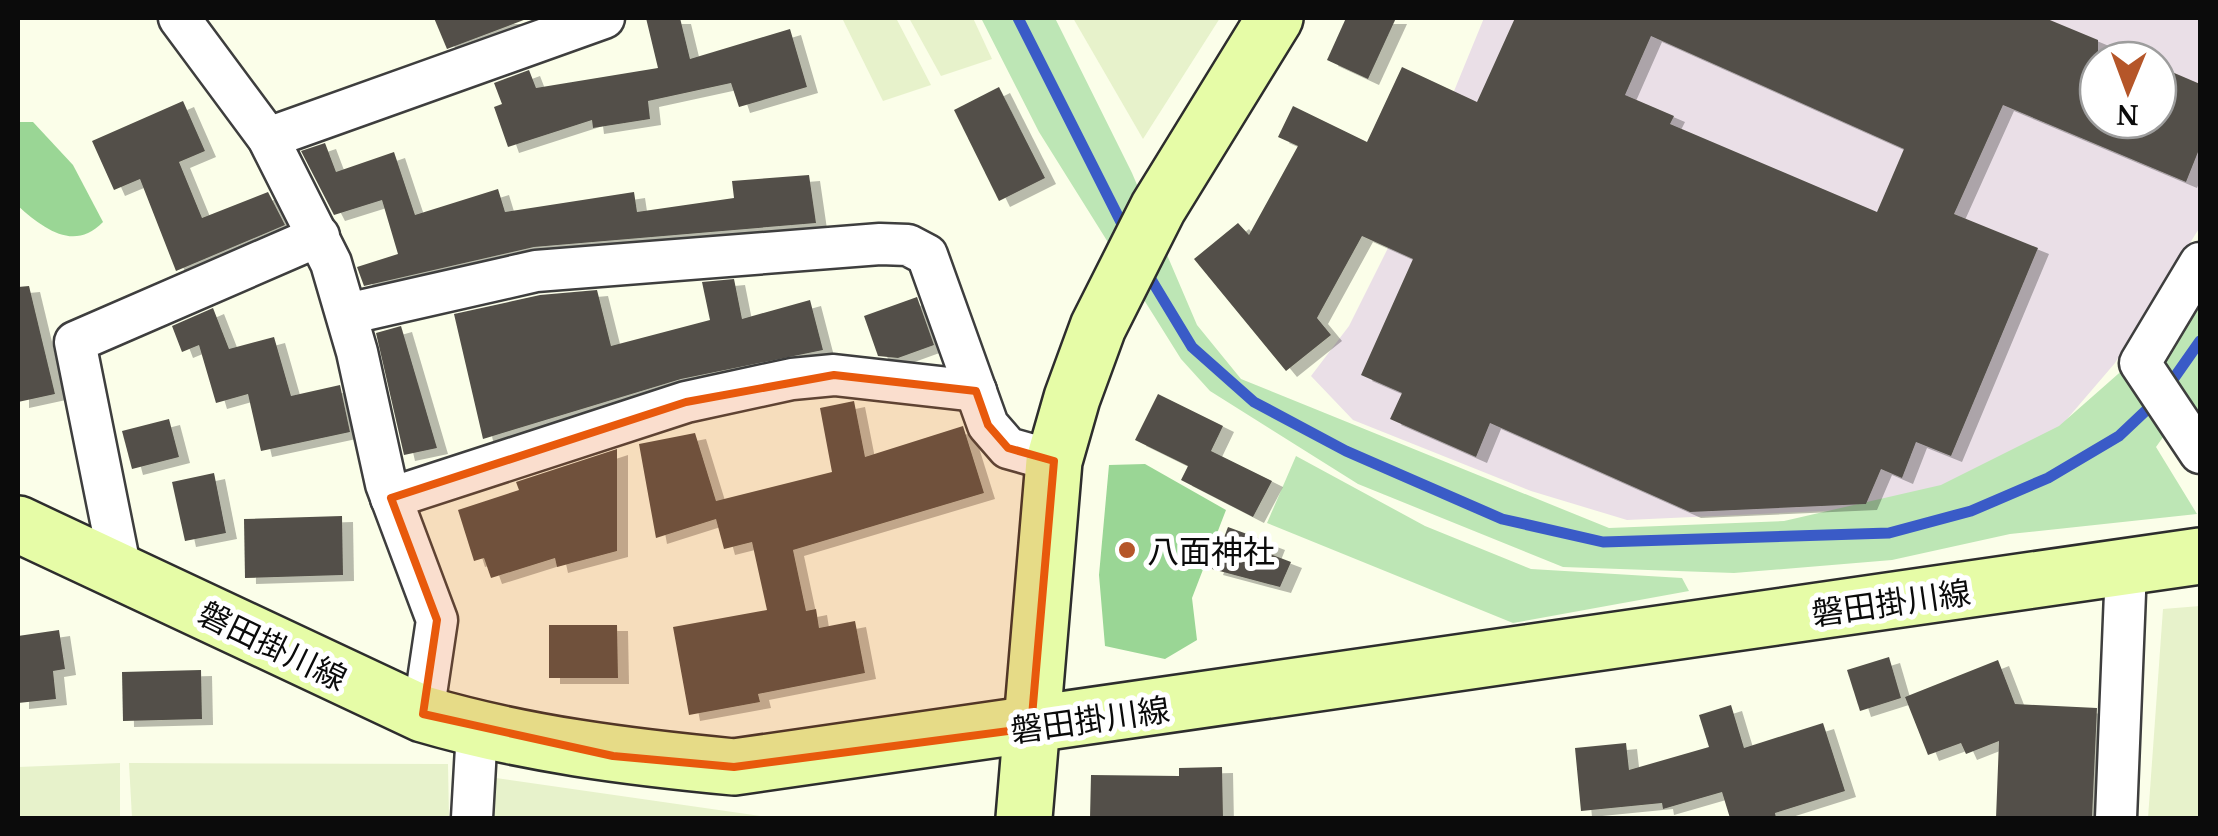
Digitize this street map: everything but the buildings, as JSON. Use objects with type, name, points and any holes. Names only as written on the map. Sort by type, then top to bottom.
[{"type":"main road","points":[[1024,818],[1054,461],[1098,327],[1158,208],[1275,18]]},
{"type":"main road","name":"磐田掛川線","points":[[18,524],[424,714],[478,730],[613,756],[734,767],[1031,728],[2200,556]]},
{"type":"street","points":[[179,18],[268,138],[319,236],[346,314],[390,498],[437,620],[424,714]]},
{"type":"street","points":[[268,138],[604,18]]},
{"type":"street","points":[[122,570],[75,342],[319,236]]},
{"type":"street","points":[[346,314],[536,270],[880,244],[908,246],[927,256],[988,425],[1008,448],[1054,461]]},
{"type":"street","points":[[2191,440],[2140,363],[2200,263]]},
{"type":"street","points":[[390,498],[686,402],[792,379],[834,375],[976,392]]},
{"type":"street","points":[[2116,818],[2126,568]]},
{"type":"street","points":[[472,818],[478,730]]},
{"type":"highlighted area","points":[[834,375],[976,391],[988,425],[1008,448],[1054,461],[1031,728],[734,767],[613,756],[423,714],[437,620],[391,498],[686,402],[792,379]]},
{"type":"shaded area","points":[[1484,18],[2200,18],[2200,227],[2115,363],[2055,433],[1957,489],[1886,508],[1627,520],[1531,491],[1353,420],[1311,376],[1349,326],[1397,230]]},
{"type":"green space","points":[[842,18],[896,18],[931,85],[883,101]]},
{"type":"green space","points":[[909,18],[973,18],[992,59],[941,76]]},
{"type":"green space","points":[[981,18],[1055,18],[1132,173],[1197,325],[1241,379],[1609,528],[1784,521],[1941,485],[2059,426],[2151,345],[2200,270],[2200,429],[2183,409],[2156,447],[2197,514],[2010,534],[1892,560],[1734,573],[1563,567],[1358,484],[1210,391],[1181,359],[1039,132]]},
{"type":"green space","points":[[1073,18],[1220,18],[1143,139]]},
{"type":"green space","points":[[18,122],[33,122],[73,165],[103,222],[92,231],[59,234],[18,206]]},
{"type":"green space","points":[[1296,456],[1425,526],[1531,569],[1682,578],[1689,591],[1513,623],[1267,523]]},
{"type":"green space","points":[[1145,464],[1226,510],[1192,598],[1197,640],[1165,659],[1105,646],[1099,575],[1109,465]]},
{"type":"green space","points":[[2200,606],[2200,818],[2148,818],[2163,609]]},
{"type":"green space","points":[[120,763],[120,818],[18,818],[18,767]]},
{"type":"green space","points":[[129,763],[448,764],[449,818],[132,818]]},
{"type":"green space","points":[[489,777],[774,818],[489,818]]},
{"type":"waterway","points":[[1018,18],[1126,232]]},
{"type":"waterway","points":[[1146,271],[1192,347],[1254,402],[1346,451],[1502,519],[1603,542],[1889,533],[1971,511],[2048,478],[2119,436],[2155,402]]},
{"type":"waterway","points":[[2167,388],[2200,341]]},
{"type":"place","name":"八面神社","points":[[1127,550]]}]
